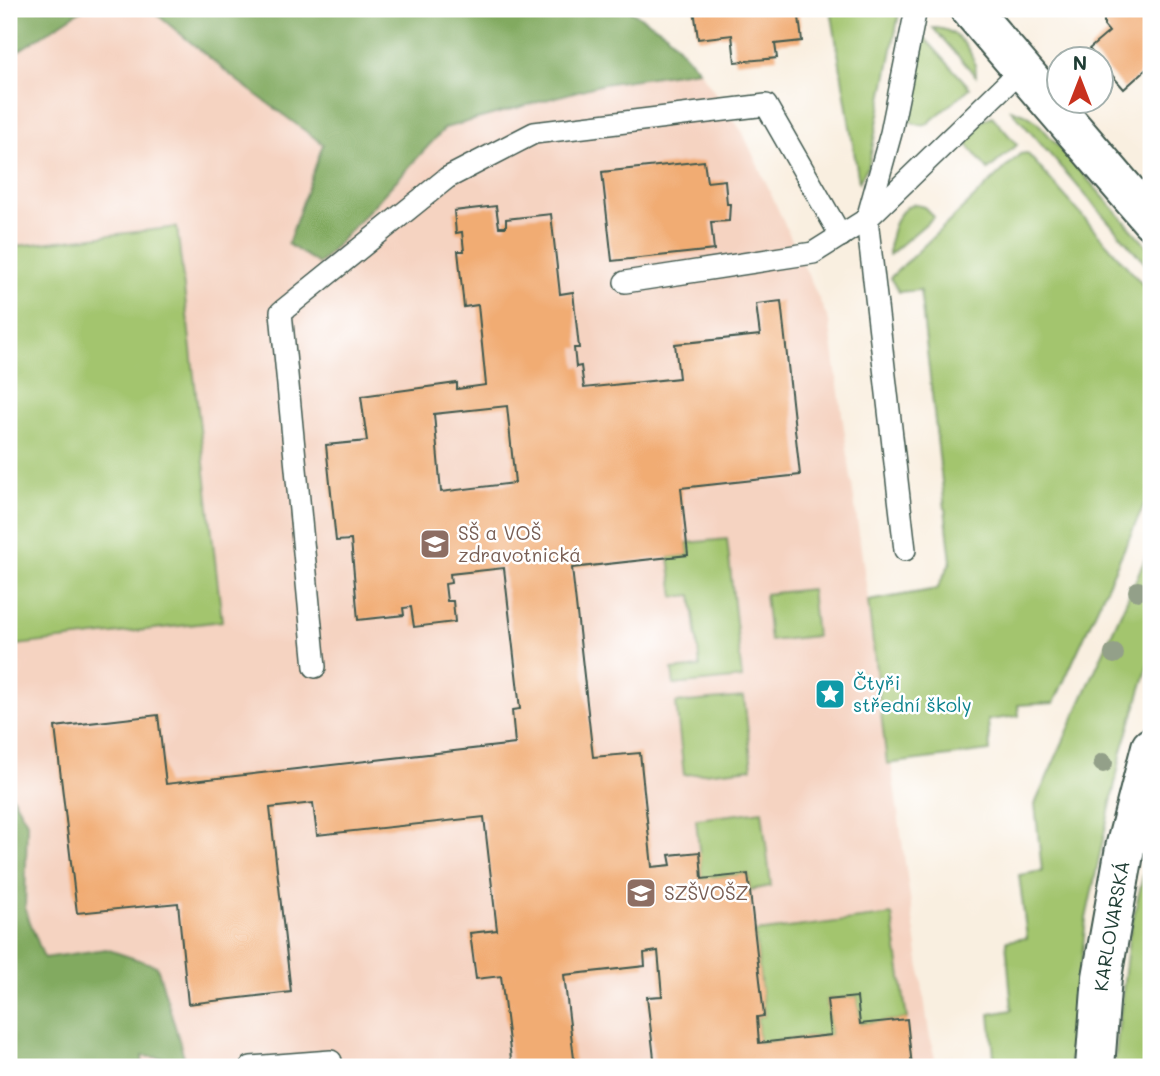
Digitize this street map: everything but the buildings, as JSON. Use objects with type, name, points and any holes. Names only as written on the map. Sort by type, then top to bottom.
[{"type":"main road","points":[[970,9],[1151,220]]},
{"type":"main road","name":"KARLOVARSKÁ","points":[[1095,1067],[1102,977],[1122,861],[1151,747]]},
{"type":"lane","points":[[905,550],[867,219],[891,133],[916,9]]},
{"type":"lane","points":[[625,282],[813,253],[867,219],[1021,69]]},
{"type":"lane","points":[[316,667],[281,312],[447,178],[534,133],[766,105],[841,236]]},
{"type":"lane","points":[[251,1067],[331,1061]]},
{"type":"shaded area","name":"SŠ a VOŠ zdravotnická","points":[[83,9],[155,13],[239,82],[324,145],[289,244],[319,263],[445,128],[603,84],[699,70],[743,133],[829,321],[929,1033],[937,1067],[143,1067],[142,1056],[185,1059],[106,949],[44,958],[25,910],[27,822],[9,791],[9,57]]},
{"type":"green space","points":[[9,9],[83,9],[9,57]]},
{"type":"green space","points":[[108,9],[628,9],[666,33],[699,70],[603,84],[445,128],[319,264],[288,244],[323,144],[239,82],[155,13]]},
{"type":"green space","points":[[831,9],[900,9],[869,164],[859,182]]},
{"type":"green space","points":[[933,28],[950,32],[964,43],[973,59],[976,76]]},
{"type":"green space","points":[[921,34],[970,88],[927,124],[919,125],[908,119],[905,112]]},
{"type":"green space","points":[[1011,110],[1025,114],[1037,122],[1151,251],[1151,270]]},
{"type":"green space","points":[[992,116],[1017,145],[988,170],[965,142],[971,129]]},
{"type":"green space","points":[[1027,153],[1151,294],[1151,490],[1054,703],[1018,705],[1019,716],[988,720],[990,751],[887,764],[868,601],[937,589],[951,561],[920,290],[899,292],[890,278],[1020,154]]},
{"type":"green space","points":[[913,204],[924,207],[934,217],[889,255],[890,240],[897,218]]},
{"type":"green space","points":[[177,227],[222,621],[9,646],[9,247]]},
{"type":"green space","points":[[727,539],[742,678],[674,685],[672,670],[700,667],[692,595],[674,597],[669,557],[688,555],[687,543]]},
{"type":"green space","points":[[1151,546],[1151,656],[1122,751],[1086,919],[1070,1067],[995,1067],[990,1014],[1012,1010],[1006,941],[1027,938],[1019,875],[1042,871],[1035,804]]},
{"type":"green space","points":[[811,589],[816,636],[770,641],[765,594]]},
{"type":"green space","points":[[744,697],[752,768],[684,775],[676,703]]},
{"type":"green space","points":[[9,791],[27,822],[25,909],[44,958],[106,949],[157,966],[185,1060],[142,1056],[143,1067],[9,1067]]},
{"type":"green space","points":[[762,811],[771,886],[750,890],[748,874],[702,879],[696,819]]},
{"type":"green space","points":[[1151,842],[1151,1067],[1114,1067],[1129,936]]},
{"type":"green space","points":[[892,915],[907,1019],[860,1024],[857,997],[827,1000],[831,1035],[759,1043],[757,1017],[764,1016],[755,932]]},
{"type":"place","name":"SŠ a VOŠ zdravotnická","points":[[435,544]]},
{"type":"place","name":"Čtyři střední školy","points":[[830,694]]},
{"type":"place","name":"SZŠVOŠZ","points":[[641,893]]}]
